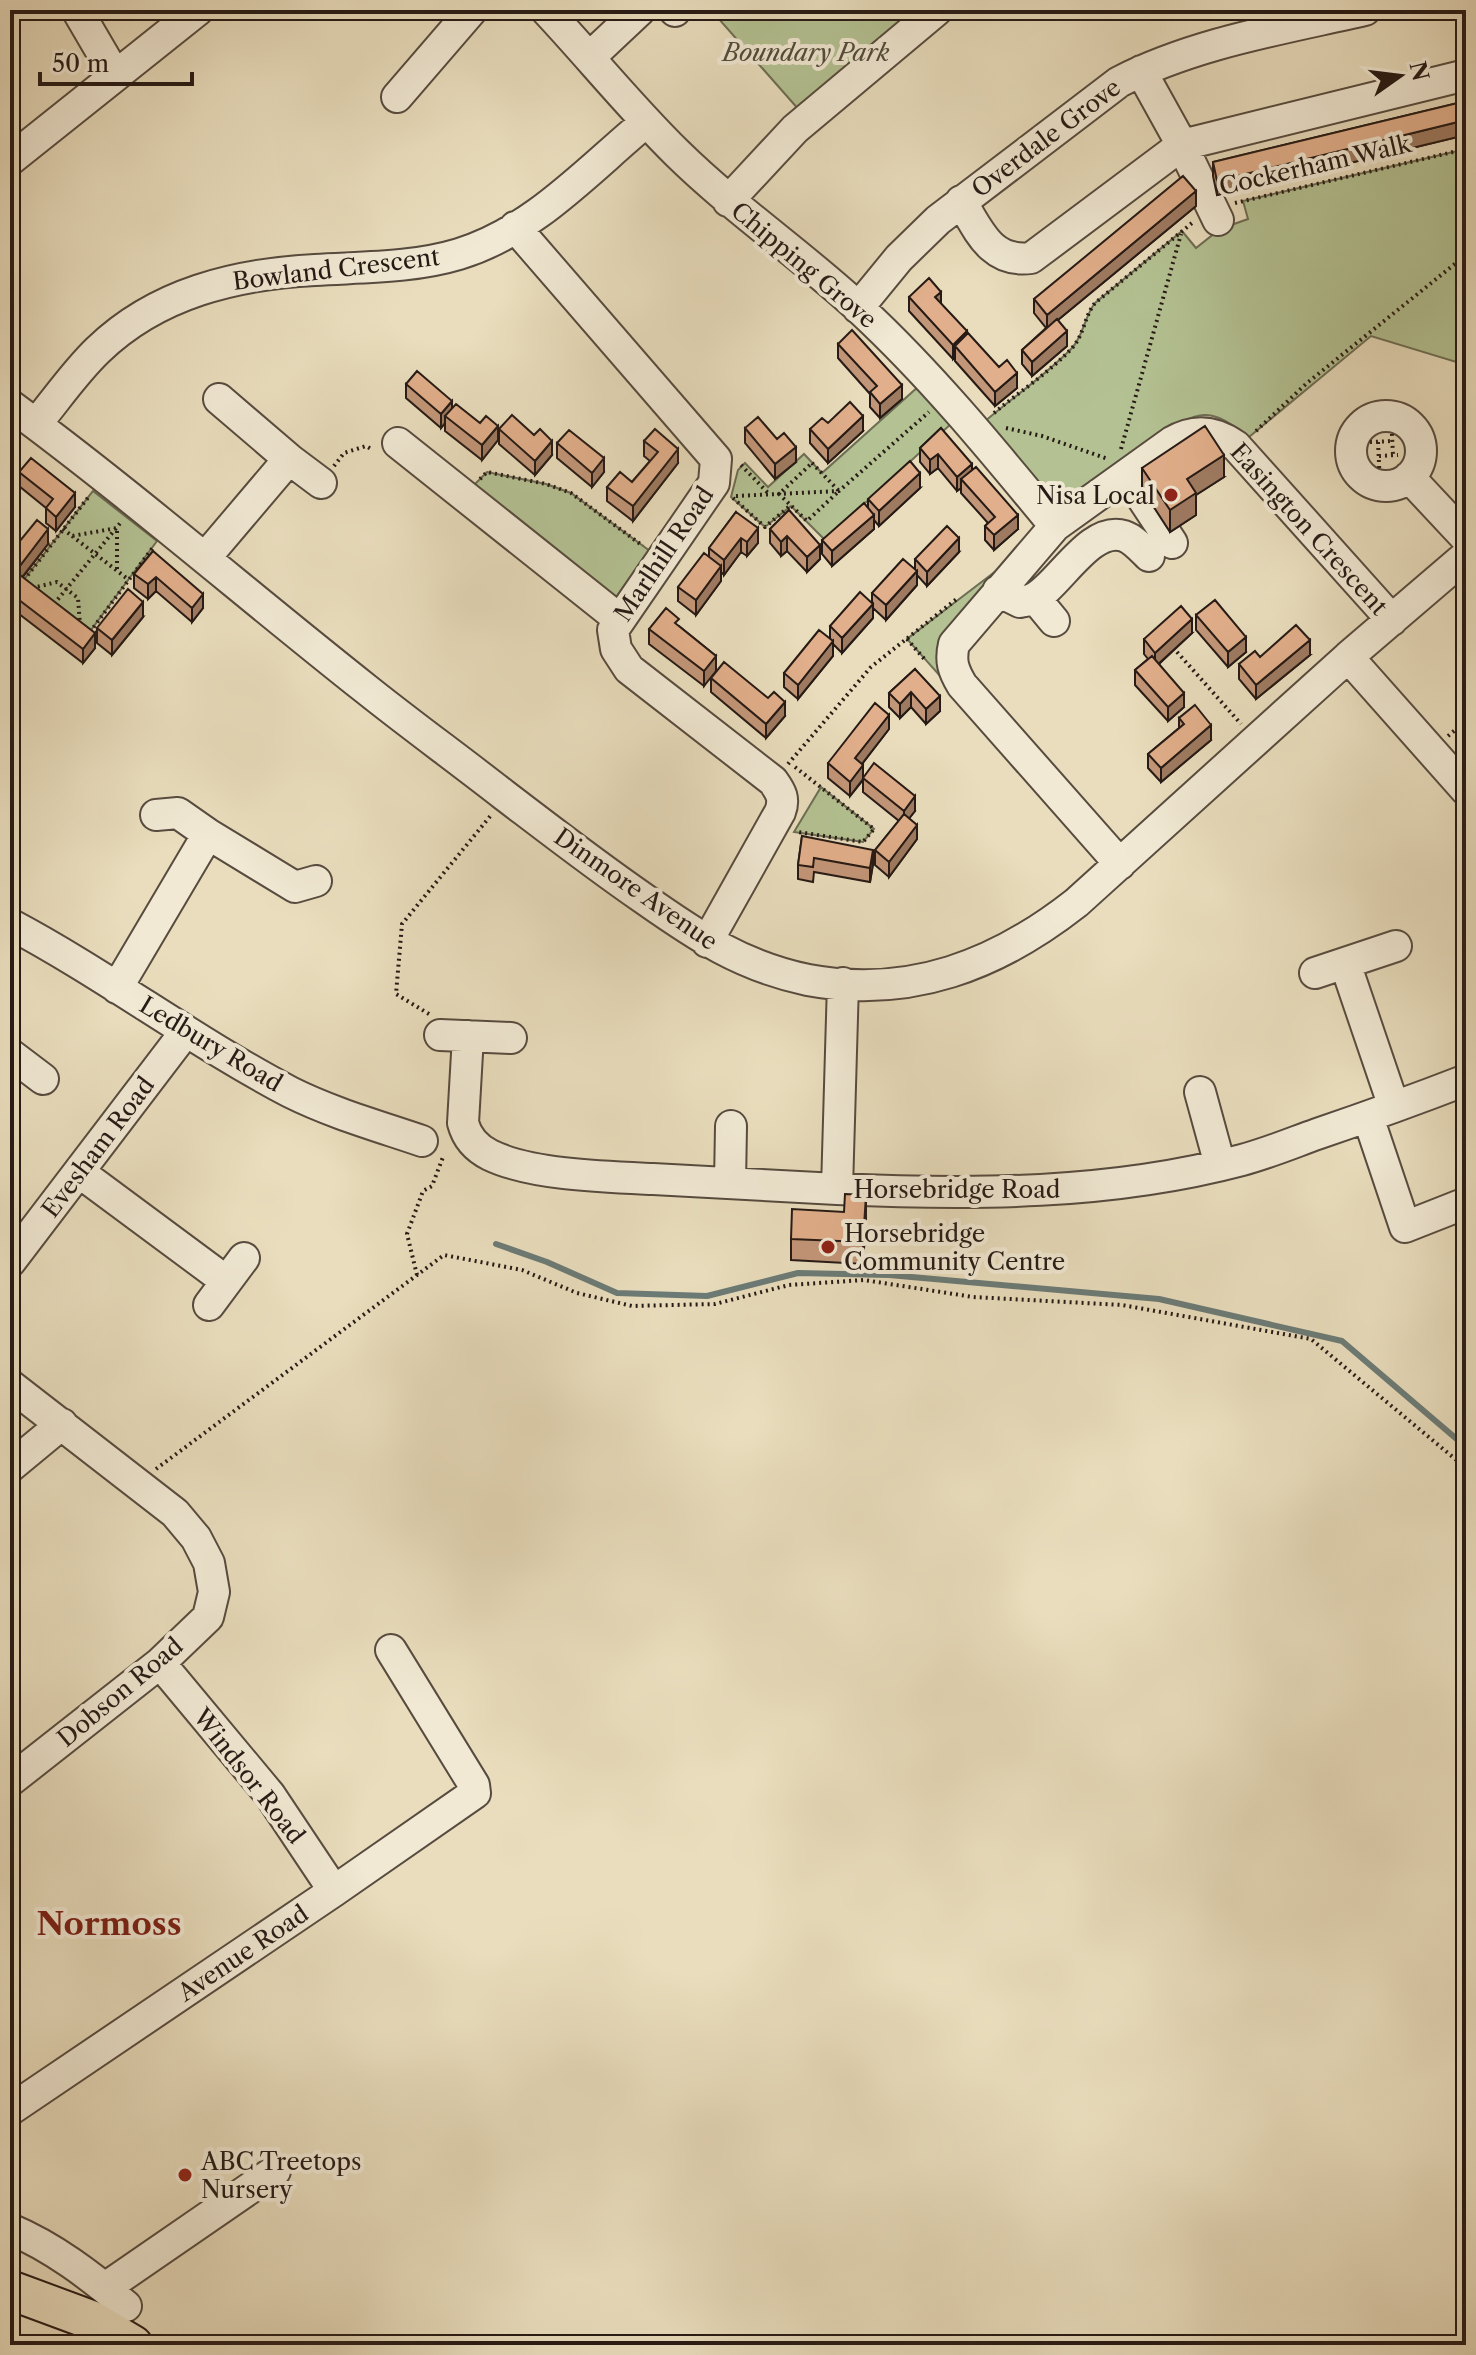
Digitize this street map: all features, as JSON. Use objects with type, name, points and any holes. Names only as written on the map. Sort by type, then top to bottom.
[{"type":"main road","points":[[10,2290],[91,2320],[133,2345]]},
{"type":"street","points":[[77,10],[115,75]]},
{"type":"street","points":[[10,160],[198,10]]},
{"type":"street","points":[[397,97],[472,10]]},
{"type":"street","name":"Chipping Grove","points":[[546,10],[646,122],[728,201],[858,308],[945,397],[979,426],[1055,526]]},
{"type":"street","points":[[590,57],[640,10]]},
{"type":"street","points":[[728,201],[795,129],[937,10]]},
{"type":"street","name":"Overdale Grove","points":[[858,308],[899,258],[961,201],[1119,82],[1200,49],[1365,10]]},
{"type":"street","points":[[1141,71],[1215,213]]},
{"type":"street","points":[[961,201],[982,236],[999,254],[1031,258],[1182,145],[1466,75]]},
{"type":"street","name":"Bowland Crescent","points":[[36,424],[90,359],[114,336],[154,309],[192,292],[239,277],[437,259],[480,246],[550,205],[646,122]]},
{"type":"street","name":"Marlhill Road","points":[[515,227],[716,459],[714,483],[619,619],[613,630],[614,640],[629,669],[781,772]]},
{"type":"street","points":[[219,399],[321,483]]},
{"type":"street","name":"Dinmore Avenue","points":[[10,405],[367,690],[589,860],[707,942],[783,974],[843,983],[873,984],[926,979],[995,955],[1041,931],[1466,556]]},
{"type":"street","points":[[1408,424],[1419,440],[1419,460],[1401,466],[1401,483],[1380,485],[1361,476],[1351,457],[1378,435],[1408,424]]},
{"type":"street","name":"Easington Crescent","points":[[1120,864],[962,685],[953,669],[951,656],[954,644],[1055,526],[1185,434],[1207,432],[1224,438],[1238,448],[1392,620]]},
{"type":"street","points":[[398,442],[619,619]]},
{"type":"street","points":[[205,558],[289,459]]},
{"type":"street","points":[[1401,466],[1466,538]]},
{"type":"street","points":[[998,591],[1044,610],[1069,564],[1099,540],[1112,535],[1124,536],[1160,549],[1127,475]]},
{"type":"street","points":[[1348,657],[1466,790]]},
{"type":"street","points":[[707,942],[783,803],[781,772]]},
{"type":"street","points":[[168,807],[304,892]]},
{"type":"street","points":[[117,988],[208,834]]},
{"type":"street","name":"Ledbury Road","points":[[10,924],[292,1093],[329,1110],[433,1147]]},
{"type":"street","points":[[1315,973],[1396,946]]},
{"type":"street","points":[[1345,963],[1405,1227],[1466,1203]]},
{"type":"street","name":"Horsebridge Road","points":[[837,1189],[843,983]]},
{"type":"street","name":"Evesham Road","points":[[10,1262],[186,1031]]},
{"type":"street","points":[[454,1035],[511,1038]]},
{"type":"street","name":"Horsebridge Road","points":[[454,1035],[466,1133],[487,1154],[504,1161],[595,1176],[837,1189],[1037,1192],[1164,1175],[1220,1165],[1266,1152],[1466,1080]]},
{"type":"street","points":[[10,1054],[43,1079]]},
{"type":"street","points":[[1200,1092],[1220,1165]]},
{"type":"street","points":[[730,1183],[731,1126]]},
{"type":"street","points":[[79,1172],[235,1270],[209,1305]]},
{"type":"street","points":[[10,1385],[139,1483]]},
{"type":"street","points":[[10,1467],[62,1424]]},
{"type":"street","name":"Dobson Road","points":[[10,1781],[160,1663],[208,1617],[214,1592],[209,1563],[196,1538],[175,1513],[139,1483]]},
{"type":"street","name":"Avenue Road","points":[[10,2110],[475,1793],[474,1785],[391,1650]]},
{"type":"street","name":"Windsor Road","points":[[160,1663],[270,1795],[334,1891]]},
{"type":"street","points":[[10,2229],[74,2265],[116,2297],[275,2171]]},
{"type":"path","name":"Cockerham Walk","points":[[979,426],[1073,347],[1084,329],[1087,313],[1095,303],[1182,231],[1215,213],[1466,149]]},
{"type":"path","points":[[979,426],[1042,436],[1117,463],[1182,231]]},
{"type":"path","points":[[1238,448],[1307,383],[1466,255]]},
{"type":"path","points":[[779,494],[807,521],[945,397]]},
{"type":"path","points":[[1378,435],[1401,466]]},
{"type":"path","points":[[1378,435],[1380,485]]},
{"type":"path","points":[[321,483],[344,453],[366,446],[398,442]]},
{"type":"path","points":[[716,459],[738,463],[770,495]]},
{"type":"path","points":[[779,494],[812,463],[839,491]]},
{"type":"path","points":[[464,495],[487,472],[546,484],[571,493],[661,559]]},
{"type":"path","points":[[62,613],[22,582],[104,478]]},
{"type":"path","points":[[791,505],[765,527],[731,497],[839,491]]},
{"type":"path","points":[[53,606],[136,504]]},
{"type":"path","points":[[72,536],[117,528]]},
{"type":"path","points":[[117,528],[117,571]]},
{"type":"path","points":[[71,620],[88,634],[167,528]]},
{"type":"path","points":[[63,529],[129,580]]},
{"type":"path","points":[[30,589],[57,582],[78,598],[80,627]]},
{"type":"path","points":[[772,827],[863,842],[874,829],[781,772],[863,675],[907,639]]},
{"type":"path","points":[[1177,652],[1256,741]]},
{"type":"path","points":[[454,1035],[441,1021],[396,994],[402,924],[506,796]]},
{"type":"path","points":[[417,1275],[407,1234],[423,1191],[432,1186],[433,1147]]},
{"type":"path","points":[[139,1483],[444,1255],[522,1270],[577,1293],[632,1306],[715,1304],[789,1285],[864,1280],[973,1297],[1122,1305],[1311,1339],[1466,1468]]},
{"type":"green space","name":"Boundary Park","points":[[711,10],[924,10],[800,111]]},
{"type":"green space","points":[[1466,149],[1466,365],[1371,336],[1249,437],[1218,418],[1206,415],[1193,417],[1157,436],[1071,502],[1047,497],[983,423],[1072,348],[1095,303],[1182,231],[1196,248],[1220,229],[1248,219],[1243,201]]},
{"type":"green space","points":[[919,386],[952,423],[825,540],[791,506],[765,527],[731,497],[738,470],[745,463],[768,487],[804,454],[822,473]]},
{"type":"green space","points":[[487,472],[546,484],[571,493],[654,554],[615,610],[468,491]]},
{"type":"green space","points":[[93,491],[157,541],[88,634],[22,582]]},
{"type":"green space","points":[[1009,561],[949,686],[907,639]]},
{"type":"green space","points":[[821,787],[874,829],[863,842],[794,832]]},
{"type":"building","points":[[1466,101],[1466,120],[1217,181],[1213,162]]},
{"type":"building","points":[[1183,176],[1196,191],[1047,315],[1034,299]]},
{"type":"building","points":[[929,278],[941,292],[935,297],[967,331],[953,345],[909,297]]},
{"type":"building","points":[[1057,319],[1067,331],[1032,362],[1022,350]]},
{"type":"building","points":[[852,330],[902,385],[880,404],[870,392],[877,386],[838,344]]},
{"type":"building","points":[[968,333],[999,367],[1007,360],[1017,373],[995,392],[955,346]]},
{"type":"building","points":[[417,371],[452,401],[441,414],[406,384]]},
{"type":"building","points":[[850,402],[863,416],[828,449],[810,429],[822,418],[828,423]]},
{"type":"building","points":[[456,404],[480,423],[486,416],[498,426],[482,445],[445,416]]},
{"type":"building","points":[[512,415],[534,435],[540,429],[552,441],[535,461],[499,429]]},
{"type":"building","points":[[758,417],[777,439],[784,433],[796,447],[775,464],[745,428]]},
{"type":"building","points":[[1205,426],[1224,455],[1187,479],[1196,493],[1170,510],[1142,468]]},
{"type":"building","points":[[941,428],[972,464],[957,477],[938,454],[930,460],[920,448]]},
{"type":"building","points":[[655,429],[678,449],[633,506],[607,487],[620,472],[632,482],[658,452],[644,441]]},
{"type":"building","points":[[569,430],[604,458],[592,473],[557,443]]},
{"type":"building","points":[[31,458],[75,493],[56,517],[46,508],[53,499],[19,472]]},
{"type":"building","points":[[910,461],[920,473],[879,511],[868,499]]},
{"type":"building","points":[[976,467],[1018,515],[994,535],[985,526],[995,517],[961,479]]},
{"type":"building","points":[[864,503],[874,515],[832,551],[822,540]]},
{"type":"building","points":[[789,510],[820,545],[807,557],[787,536],[781,542],[770,529]]},
{"type":"building","points":[[736,512],[758,528],[747,542],[741,538],[724,560],[709,548]]},
{"type":"building","points":[[37,520],[48,529],[19,567],[10,560],[10,553]]},
{"type":"building","points":[[947,526],[959,538],[927,572],[915,559]]},
{"type":"building","points":[[153,551],[203,594],[192,608],[156,577],[148,584],[134,574]]},
{"type":"building","points":[[704,553],[721,566],[696,600],[678,587]]},
{"type":"building","points":[[903,559],[917,571],[886,605],[872,593]]},
{"type":"building","points":[[20,575],[95,633],[83,649],[10,593],[10,588]]},
{"type":"building","points":[[128,589],[143,602],[112,640],[97,628]]},
{"type":"building","points":[[860,592],[873,604],[842,638],[830,626]]},
{"type":"building","points":[[1215,600],[1246,637],[1228,652],[1196,615]]},
{"type":"building","points":[[1181,606],[1192,619],[1155,653],[1144,639]]},
{"type":"building","points":[[666,608],[679,619],[675,623],[716,656],[704,671],[649,629]]},
{"type":"building","points":[[1296,625],[1310,640],[1256,685],[1239,664],[1255,651],[1260,657]]},
{"type":"building","points":[[819,630],[833,641],[798,685],[784,673]]},
{"type":"building","points":[[1152,656],[1184,693],[1168,707],[1135,670]]},
{"type":"building","points":[[724,662],[768,698],[774,692],[785,702],[766,724],[711,678]]},
{"type":"building","points":[[915,669],[940,696],[926,709],[911,692],[900,704],[889,693]]},
{"type":"building","points":[[875,703],[889,715],[855,758],[863,765],[850,782],[828,763]]},
{"type":"building","points":[[1195,705],[1211,725],[1161,768],[1148,754],[1184,724],[1179,718]]},
{"type":"building","points":[[874,763],[915,796],[904,811],[863,778]]},
{"type":"building","points":[[904,814],[917,825],[889,862],[875,850]]},
{"type":"building","points":[[802,836],[873,850],[870,868],[814,858],[813,867],[798,865]]},
{"type":"building","points":[[845,1194],[866,1195],[863,1242],[791,1239],[792,1209],[844,1212]]},
{"type":"waterway","points":[[496,1244],[547,1262],[617,1293],[707,1296],[798,1273],[889,1275],[1159,1299],[1342,1341],[1466,1447]]},
{"type":"place","name":"Nisa Local","points":[[1171,495]]},
{"type":"place","name":"Horsebridge Community Centre","points":[[828,1247]]},
{"type":"place","name":"ABC Treetops Nursery","points":[[185,2175]]},
{"type":"district","name":"Normoss","points":[[109,1923]]}]
